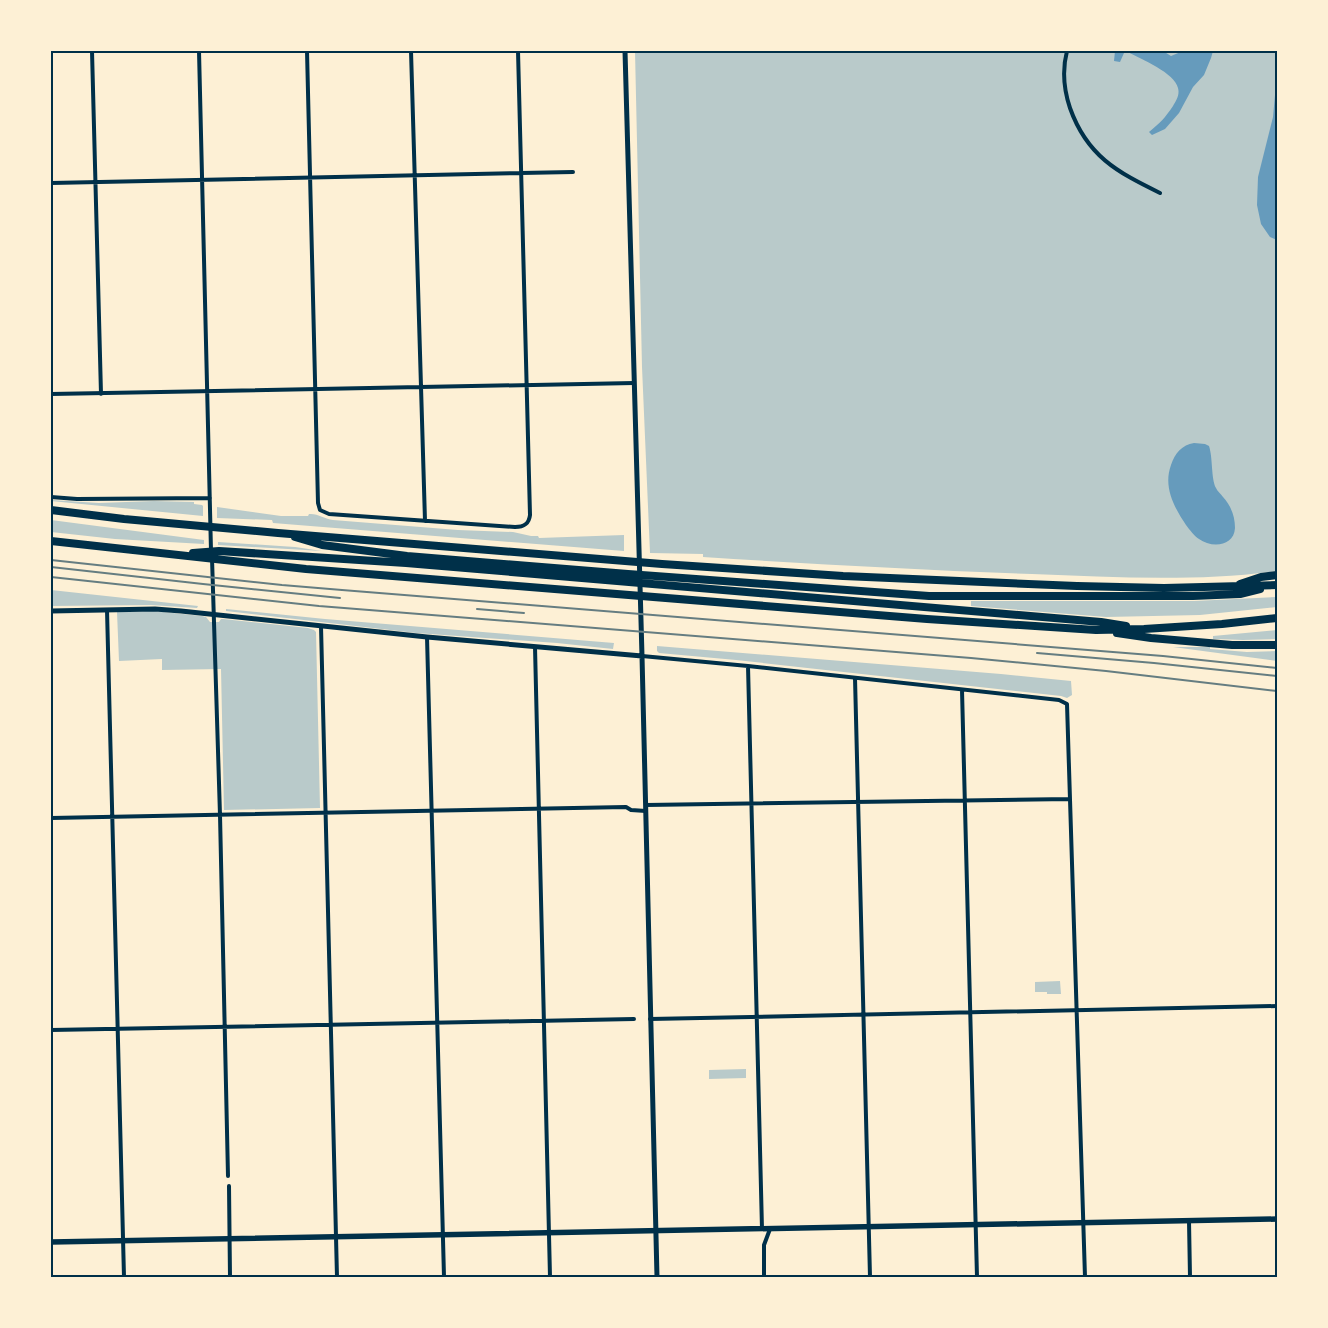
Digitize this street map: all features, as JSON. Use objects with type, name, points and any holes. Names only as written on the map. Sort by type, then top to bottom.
[{"type":"highway","points":[[51,510],[278,532],[662,564],[843,576],[1077,586],[1164,588],[1277,586]]},
{"type":"highway","points":[[278,532],[322,545],[407,556],[1101,622],[1144,629]]},
{"type":"highway","points":[[51,541],[316,569],[888,616],[1096,630],[1160,639],[1277,645]]},
{"type":"highway","points":[[171,554],[219,551],[238,552],[929,596],[1193,596],[1240,594],[1277,586]]},
{"type":"highway","points":[[1232,587],[1261,577],[1277,574]]},
{"type":"highway","points":[[1096,630],[1222,624],[1277,618]]},
{"type":"main road","points":[[51,1242],[1277,1220]]},
{"type":"street","points":[[92,51],[101,394]]},
{"type":"street","points":[[199,51],[228,1176]]},
{"type":"street","points":[[307,51],[318,502],[320,510],[329,514],[515,527],[524,526],[530,519],[518,51]]},
{"type":"street","points":[[411,51],[425,521]]},
{"type":"street","points":[[625,51],[657,1277]]},
{"type":"street","points":[[1067,51],[1064,66],[1065,90],[1081,134],[1097,154],[1117,170],[1160,193]]},
{"type":"street","points":[[51,183],[572,172]]},
{"type":"street","points":[[51,394],[634,383]]},
{"type":"street","points":[[51,497],[93,499],[210,498]]},
{"type":"street","points":[[51,611],[155,609],[213,611],[321,626],[427,637],[748,666],[1059,700],[1067,704],[1084,1223],[1084,1277]]},
{"type":"street","points":[[107,610],[124,1277]]},
{"type":"street","points":[[321,626],[337,1277]]},
{"type":"street","points":[[427,637],[444,1277]]},
{"type":"street","points":[[535,647],[550,1277]]},
{"type":"street","points":[[748,666],[762,1229]]},
{"type":"street","points":[[855,678],[870,1277]]},
{"type":"street","points":[[962,690],[976,1277]]},
{"type":"street","points":[[51,818],[626,807],[631,810],[752,803],[1070,799]]},
{"type":"street","points":[[650,1019],[1277,1006]]},
{"type":"street","points":[[51,1030],[634,1019]]},
{"type":"street","points":[[228,1186],[230,1277]]},
{"type":"street","points":[[1189,1221],[1190,1277]]},
{"type":"street","points":[[764,1277],[764,1245],[770,1229]]},
{"type":"shaded area","points":[[635,51],[1277,51],[1277,571],[1216,577],[1123,577],[868,567],[703,557],[703,554],[650,553],[642,367]]},
{"type":"shaded area","points":[[51,501],[99,503],[194,502],[194,504],[203,506],[203,516]]},
{"type":"shaded area","points":[[217,507],[281,516],[308,516],[312,514],[333,520],[458,530],[513,532],[538,536],[539,538],[624,535],[624,551],[273,523],[272,520],[217,518]]},
{"type":"shaded area","points":[[51,520],[204,540],[204,544],[115,539],[51,532]]},
{"type":"shaded area","points":[[218,542],[295,547],[322,551],[218,545]]},
{"type":"shaded area","points":[[51,590],[198,606],[197,608],[151,605],[51,606]]},
{"type":"shaded area","points":[[1277,597],[1277,607],[1200,615],[1106,617],[971,606],[971,601],[1194,601]]},
{"type":"shaded area","points":[[226,609],[614,643],[613,649],[416,633],[226,611]]},
{"type":"shaded area","points":[[154,611],[202,616],[206,617],[210,622],[219,622],[223,619],[308,628],[316,632],[320,808],[224,810],[221,669],[162,670],[162,659],[119,661],[117,612]]},
{"type":"shaded area","points":[[1277,630],[1277,639],[1213,639],[1213,636]]},
{"type":"shaded area","points":[[657,646],[1071,681],[1072,695],[1067,698],[659,653]]},
{"type":"shaded area","points":[[1173,647],[1210,647],[1210,649],[1247,652],[1277,651],[1277,661]]},
{"type":"shaded area","points":[[1060,981],[1061,994],[1035,992],[1035,982]]},
{"type":"shaded area","points":[[746,1069],[746,1078],[709,1079],[709,1070]]},
{"type":"water","points":[[1115,51],[1163,51],[1171,56],[1183,51],[1213,51],[1204,75],[1193,87],[1179,113],[1165,129],[1152,135],[1149,132],[1165,117],[1175,102],[1178,95],[1176,82],[1164,72],[1128,52],[1124,53],[1120,62],[1114,61]]},
{"type":"water","points":[[1277,91],[1277,240],[1270,237],[1261,224],[1257,205],[1258,177],[1273,117]]},
{"type":"water","points":[[1194,443],[1209,446],[1214,484],[1232,511],[1235,524],[1234,534],[1231,539],[1221,544],[1210,544],[1195,536],[1186,525],[1171,497],[1168,481],[1173,461],[1177,453]]},
{"type":"railway","points":[[51,560],[282,585],[1163,656],[1277,668]]},
{"type":"railway","points":[[51,567],[340,598]]},
{"type":"railway","points":[[51,577],[319,606],[971,658],[1106,671],[1277,691]]},
{"type":"railway","points":[[477,609],[524,613]]},
{"type":"railway","points":[[1037,653],[1277,676]]}]
